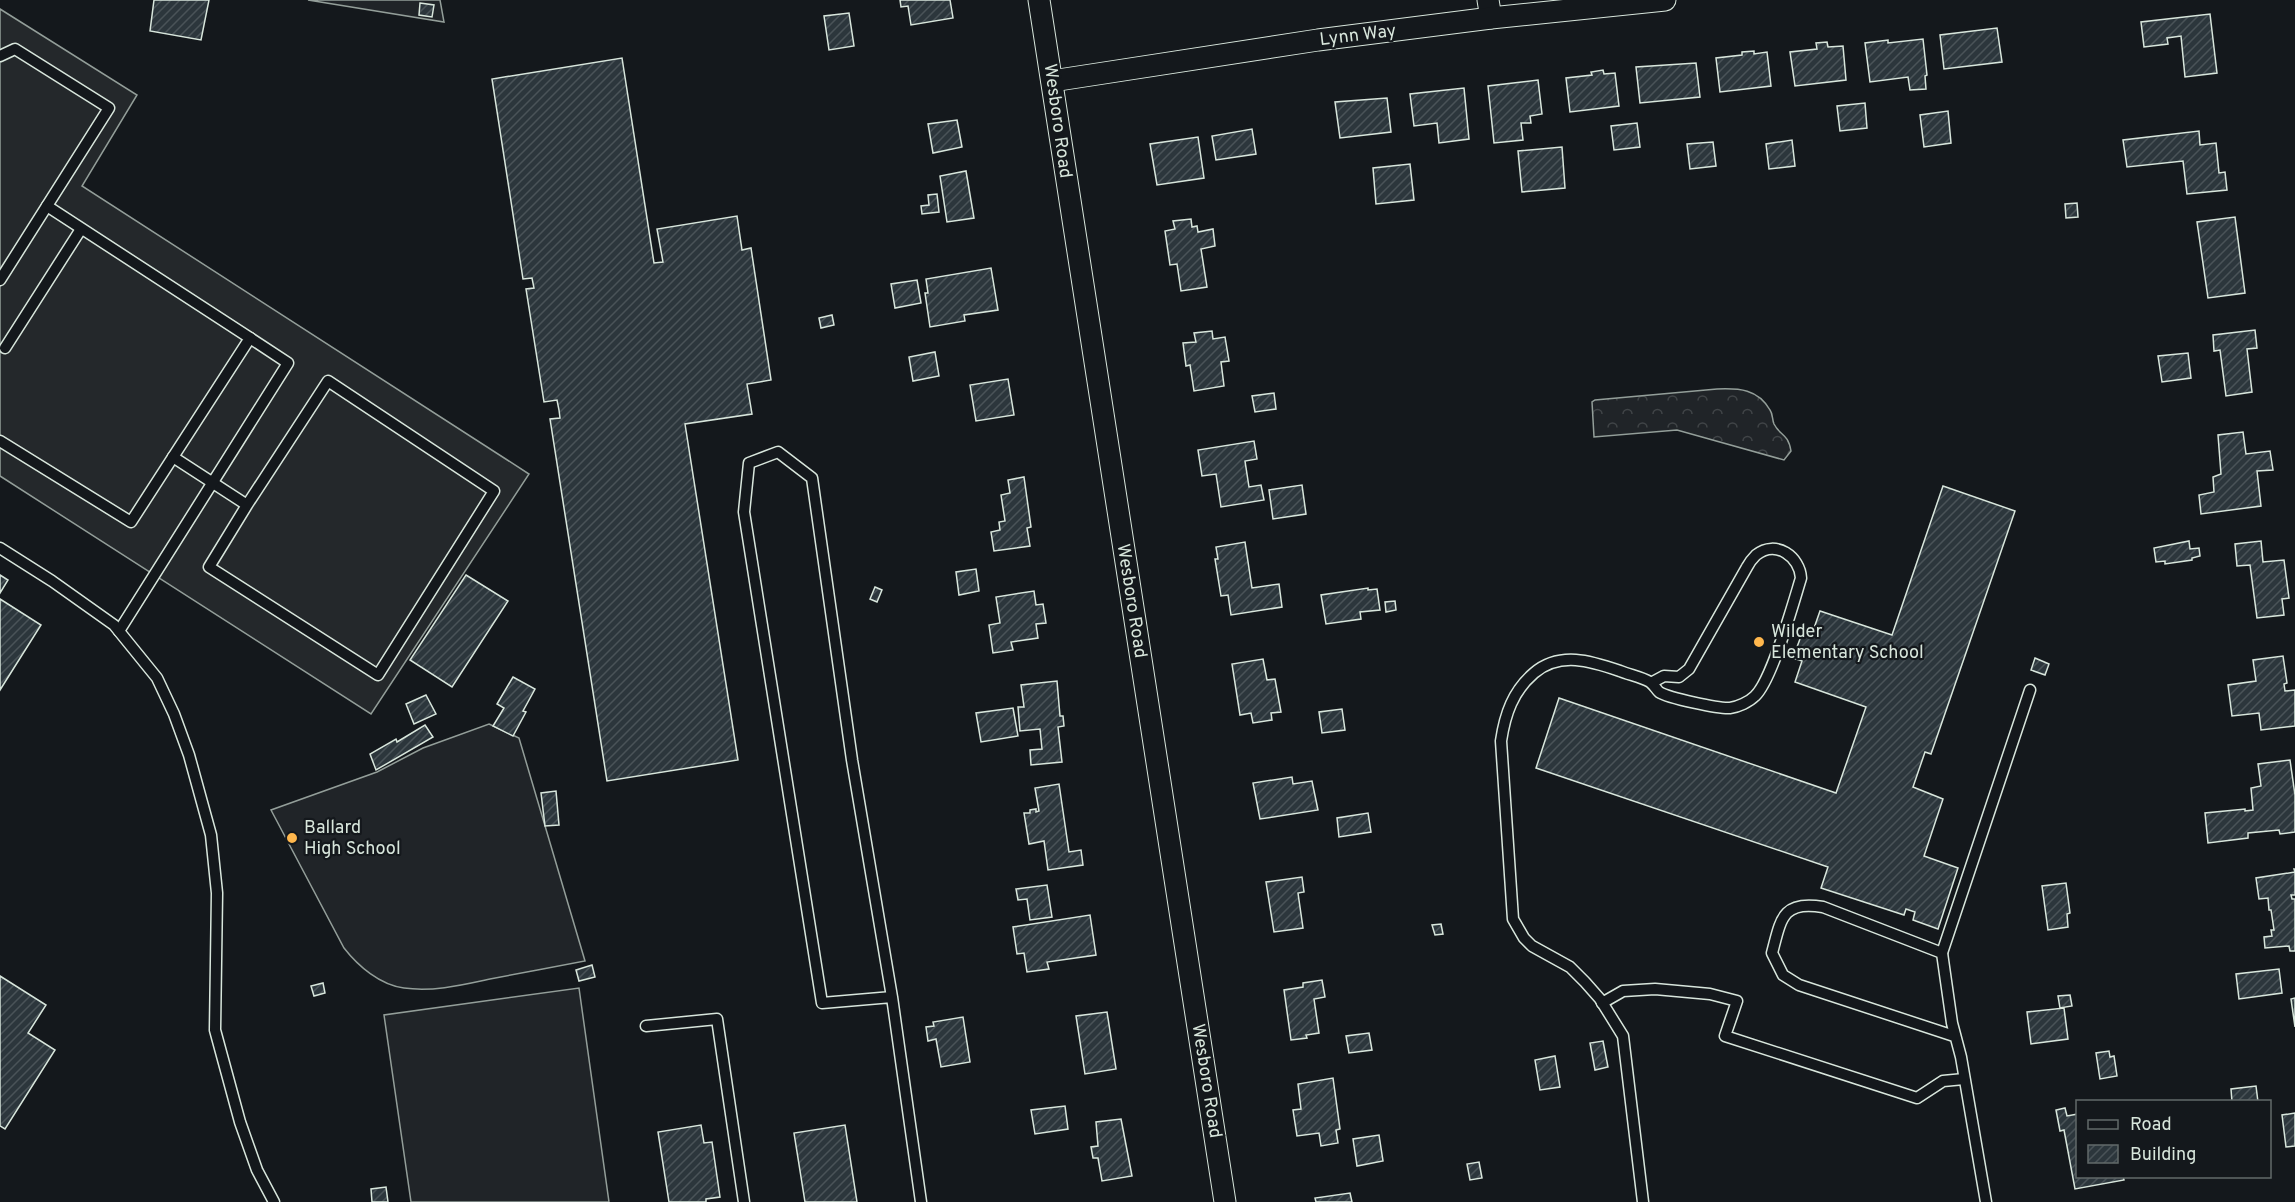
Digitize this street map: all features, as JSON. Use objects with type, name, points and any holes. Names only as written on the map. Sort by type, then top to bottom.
[{"type":"street","name":"Wesboro Road","points":[[1039,0],[1225,1202]]},
{"type":"street","name":"Lynn Way","points":[[1052,81],[1307,42],[1489,9],[1665,0]]},
{"type":"lane","points":[[0,56],[15,49],[109,108],[0,280]]},
{"type":"lane","points":[[47,206],[288,363],[119,631]]},
{"type":"lane","points":[[2,350],[81,229]]},
{"type":"lane","points":[[0,441],[131,522],[250,338]]},
{"type":"lane","points":[[328,381],[494,491],[378,675],[208,567],[247,505],[328,381]]},
{"type":"lane","points":[[892,997],[822,1003],[744,512],[749,463],[778,452],[812,478],[852,760],[892,997],[921,1202]]},
{"type":"lane","points":[[173,457],[247,505]]},
{"type":"lane","points":[[0,548],[60,586],[114,625],[157,678],[174,714],[189,755],[211,835],[217,893],[215,1030],[250,1151],[274,1202]]},
{"type":"lane","points":[[1643,1202],[1623,1036],[1586,982],[1570,968],[1532,946],[1524,938],[1513,919],[1501,741],[1504,719],[1514,696],[1527,679],[1545,665],[1567,659],[1610,668],[1651,683],[1660,692],[1720,708],[1732,708],[1753,698],[1767,678],[1801,578],[1801,567],[1794,558],[1782,550],[1769,550],[1757,554],[1747,567],[1689,669],[1679,677],[1664,676],[1651,683]]},
{"type":"lane","points":[[1986,1202],[1954,1036],[1942,953],[2030,690]]},
{"type":"lane","points":[[1942,953],[1823,907],[1808,904],[1793,907],[1785,913],[1772,953],[1783,975],[1798,985],[1954,1036]]},
{"type":"lane","points":[[1602,1003],[1623,991],[1633,990],[1676,990],[1710,994],[1737,1001],[1725,1036],[1917,1098],[1943,1081],[1964,1079]]},
{"type":"lane","points":[[646,1026],[717,1019],[744,1202]]},
{"type":"green space","points":[[308,0],[440,0],[444,22]]},
{"type":"green space","points":[[1717,389],[1747,391],[1765,403],[1771,412],[1774,424],[1790,445],[1791,451],[1784,460],[1677,430],[1594,437],[1592,402],[1595,400]]},
{"type":"green space","points":[[489,724],[519,738],[585,961],[458,986],[415,989],[386,983],[363,968],[344,948],[271,810],[377,772],[423,748]]},
{"type":"green space","points":[[579,988],[609,1202],[411,1202],[384,1015]]},
{"type":"shaded area","points":[[0,9],[137,95],[82,186],[529,474],[371,714],[0,476]]},
{"type":"building","points":[[154,0],[209,0],[201,40],[150,31]]},
{"type":"building","points":[[900,0],[950,0],[953,18],[911,25],[908,6],[901,7]]},
{"type":"building","points":[[420,3],[434,5],[432,17],[419,15]]},
{"type":"building","points":[[849,13],[854,46],[829,50],[824,16]]},
{"type":"building","points":[[2210,14],[2217,73],[2185,77],[2181,36],[2167,38],[2168,44],[2144,47],[2141,22]]},
{"type":"building","points":[[1997,28],[2002,62],[1944,69],[1940,35]]},
{"type":"building","points":[[1923,39],[1927,75],[1925,76],[1926,89],[1910,90],[1908,77],[1870,82],[1865,43]]},
{"type":"building","points":[[1827,42],[1828,47],[1843,46],[1846,80],[1795,86],[1790,52],[1817,49],[1816,43]]},
{"type":"building","points":[[1754,51],[1754,54],[1767,52],[1771,86],[1720,92],[1716,58]]},
{"type":"building","points":[[622,58],[654,263],[663,262],[657,229],[737,216],[742,250],[751,248],[771,380],[747,384],[752,414],[685,424],[738,760],[607,781],[550,419],[560,418],[559,410],[557,400],[544,402],[526,289],[534,288],[532,278],[523,279],[492,79]]},
{"type":"building","points":[[1696,63],[1700,97],[1640,103],[1636,67]]},
{"type":"building","points":[[1603,70],[1604,74],[1615,73],[1619,106],[1570,112],[1566,78],[1592,75],[1591,72]]},
{"type":"building","points":[[1538,80],[1542,114],[1530,116],[1531,123],[1521,123],[1523,140],[1494,143],[1488,86]]},
{"type":"building","points":[[1464,88],[1469,139],[1439,143],[1437,123],[1414,126],[1410,94]]},
{"type":"building","points":[[1387,98],[1391,132],[1340,138],[1335,102]]},
{"type":"building","points":[[1865,103],[1867,128],[1840,131],[1837,106]]},
{"type":"building","points":[[1948,111],[1951,143],[1924,147],[1920,115]]},
{"type":"building","points":[[957,120],[962,147],[933,153],[928,124]]},
{"type":"building","points":[[1637,123],[1640,147],[1614,150],[1611,126]]},
{"type":"building","points":[[1252,129],[1256,154],[1216,160],[1212,136]]},
{"type":"building","points":[[2199,131],[2200,145],[2216,143],[2219,173],[2225,172],[2227,190],[2187,194],[2183,161],[2127,167],[2123,140]]},
{"type":"building","points":[[1198,137],[1204,178],[1157,185],[1150,144]]},
{"type":"building","points":[[1792,140],[1795,166],[1769,169],[1766,144]]},
{"type":"building","points":[[1713,142],[1716,166],[1690,169],[1687,144]]},
{"type":"building","points":[[1562,147],[1565,188],[1522,192],[1518,151]]},
{"type":"building","points":[[1410,164],[1414,200],[1376,204],[1373,168]]},
{"type":"building","points":[[966,171],[974,218],[947,222],[940,176]]},
{"type":"building","points":[[937,194],[939,212],[922,214],[921,206],[929,205],[928,195]]},
{"type":"building","points":[[2077,203],[2078,217],[2066,218],[2065,204]]},
{"type":"building","points":[[2235,217],[2245,293],[2208,298],[2197,222]]},
{"type":"building","points":[[1191,219],[1192,227],[1197,226],[1198,232],[1213,229],[1215,246],[1201,249],[1207,287],[1181,291],[1177,264],[1170,265],[1165,231],[1175,229],[1173,221]]},
{"type":"building","points":[[991,268],[998,310],[964,315],[965,321],[930,327],[925,293],[928,293],[926,279]]},
{"type":"building","points":[[917,280],[921,303],[895,308],[891,284]]},
{"type":"building","points":[[832,315],[834,325],[821,328],[819,318]]},
{"type":"building","points":[[2255,330],[2257,348],[2247,349],[2252,392],[2226,396],[2220,350],[2214,351],[2213,335]]},
{"type":"building","points":[[1212,331],[1213,339],[1225,337],[1229,361],[1221,362],[1224,386],[1194,391],[1190,365],[1186,366],[1183,343],[1196,342],[1194,333]]},
{"type":"building","points":[[935,352],[939,376],[913,381],[909,357]]},
{"type":"building","points":[[2188,353],[2191,378],[2162,382],[2158,356]]},
{"type":"building","points":[[1008,379],[1014,415],[976,421],[970,385]]},
{"type":"building","points":[[1274,393],[1276,409],[1255,412],[1252,396]]},
{"type":"building","points":[[2243,432],[2246,454],[2270,451],[2273,470],[2257,471],[2261,506],[2201,514],[2199,495],[2214,492],[2213,477],[2221,474],[2218,435]]},
{"type":"building","points":[[1254,441],[1257,459],[1245,461],[1249,487],[1261,485],[1264,500],[1221,507],[1216,474],[1202,476],[1198,450]]},
{"type":"building","points":[[1024,477],[1031,527],[1027,528],[1030,546],[994,551],[991,532],[1000,530],[999,522],[1005,521],[1001,495],[1010,493],[1008,480]]},
{"type":"building","points":[[1302,485],[1306,514],[1273,519],[1269,490]]},
{"type":"building","points":[[1943,486],[2015,511],[1931,754],[1925,752],[1913,787],[1943,799],[1924,856],[1958,868],[1938,929],[1913,920],[1915,912],[1906,909],[1904,915],[1821,888],[1828,867],[1536,768],[1559,698],[1836,793],[1866,707],[1795,682],[1802,661],[1793,658],[1804,628],[1813,631],[1820,611],[1892,635]]},
{"type":"building","points":[[2189,541],[2190,549],[2199,548],[2200,556],[2192,560],[2165,564],[2165,561],[2156,562],[2154,548]]},
{"type":"building","points":[[2261,541],[2263,562],[2284,560],[2289,598],[2282,599],[2284,615],[2257,618],[2250,565],[2237,566],[2235,544]]},
{"type":"building","points":[[1245,542],[1252,588],[1279,584],[1282,607],[1231,615],[1228,595],[1221,596],[1215,559],[1218,559],[1216,547]]},
{"type":"building","points":[[976,569],[979,591],[959,595],[956,572]]},
{"type":"building","points":[[0,575],[8,580],[0,593]]},
{"type":"building","points":[[466,575],[508,601],[452,687],[410,660]]},
{"type":"building","points":[[875,587],[882,590],[877,602],[870,599]]},
{"type":"building","points":[[1368,588],[1368,590],[1377,589],[1380,610],[1360,612],[1361,619],[1326,624],[1321,595]]},
{"type":"building","points":[[1034,591],[1036,605],[1043,604],[1046,623],[1036,624],[1038,638],[1011,642],[1013,650],[993,653],[989,625],[1000,623],[996,597]]},
{"type":"building","points":[[0,599],[41,625],[0,690]]},
{"type":"building","points":[[1395,601],[1396,610],[1386,612],[1385,602]]},
{"type":"building","points":[[2283,656],[2287,683],[2284,684],[2285,691],[2295,690],[2295,726],[2261,730],[2259,713],[2232,716],[2228,685],[2256,681],[2253,660]]},
{"type":"building","points":[[2035,658],[2049,664],[2045,675],[2031,670]]},
{"type":"building","points":[[1263,659],[1267,680],[1275,679],[1281,712],[1271,713],[1272,720],[1253,723],[1251,713],[1240,715],[1232,664]]},
{"type":"building","points":[[513,677],[535,689],[513,736],[493,726],[504,708],[497,704]]},
{"type":"building","points":[[1057,681],[1060,716],[1063,716],[1064,726],[1058,727],[1062,762],[1031,765],[1030,750],[1042,749],[1040,729],[1020,731],[1018,707],[1024,707],[1021,685]]},
{"type":"building","points":[[426,695],[436,714],[414,724],[406,704]]},
{"type":"building","points":[[1013,708],[1018,736],[981,742],[976,713]]},
{"type":"building","points":[[1342,709],[1345,730],[1322,733],[1319,712]]},
{"type":"building","points":[[425,725],[433,737],[376,770],[370,754],[396,739],[397,742]]},
{"type":"building","points":[[2290,760],[2295,795],[2295,832],[2280,834],[2279,830],[2248,833],[2248,838],[2208,843],[2205,813],[2253,810],[2251,788],[2261,786],[2258,764]]},
{"type":"building","points":[[1292,777],[1293,784],[1312,781],[1318,810],[1260,819],[1253,783]]},
{"type":"building","points":[[1059,784],[1069,852],[1081,850],[1083,865],[1048,870],[1044,841],[1029,844],[1024,813],[1030,813],[1030,810],[1036,809],[1036,812],[1039,811],[1035,788]]},
{"type":"building","points":[[556,791],[559,825],[545,826],[541,793]]},
{"type":"building","points":[[1368,813],[1371,832],[1339,837],[1337,818]]},
{"type":"building","points":[[2295,872],[2295,895],[2291,895],[2292,899],[2295,899],[2295,951],[2290,951],[2289,946],[2265,948],[2264,937],[2272,936],[2271,930],[2274,930],[2268,898],[2259,899],[2256,878]]},
{"type":"building","points":[[1302,877],[1304,892],[1298,893],[1303,928],[1274,932],[1266,882]]},
{"type":"building","points":[[2066,883],[2070,913],[2067,914],[2068,927],[2048,930],[2042,886]]},
{"type":"building","points":[[1047,885],[1052,917],[1030,920],[1027,899],[1018,900],[1016,889]]},
{"type":"building","points":[[1090,915],[1096,955],[1047,962],[1049,969],[1027,972],[1024,953],[1017,954],[1013,927]]},
{"type":"building","points":[[1441,924],[1443,934],[1435,935],[1432,925]]},
{"type":"building","points":[[592,965],[595,977],[579,981],[576,970]]},
{"type":"building","points":[[2279,969],[2282,993],[2239,999],[2236,974]]},
{"type":"building","points":[[0,976],[46,1005],[28,1033],[55,1050],[5,1129],[0,1126]]},
{"type":"building","points":[[1322,980],[1325,997],[1314,999],[1319,1033],[1306,1035],[1307,1038],[1291,1040],[1284,990],[1303,987],[1303,983]]},
{"type":"building","points":[[323,983],[325,993],[314,996],[311,986]]},
{"type":"building","points":[[2070,995],[2072,1006],[2060,1008],[2058,996]]},
{"type":"building","points":[[2295,998],[2295,1027],[2291,999]]},
{"type":"building","points":[[2064,1008],[2068,1039],[2031,1044],[2027,1012]]},
{"type":"building","points":[[1107,1012],[1116,1069],[1085,1074],[1076,1016]]},
{"type":"building","points":[[963,1017],[970,1062],[941,1067],[936,1039],[928,1041],[926,1027],[934,1026],[933,1022]]},
{"type":"building","points":[[1369,1033],[1372,1050],[1349,1053],[1346,1036]]},
{"type":"building","points":[[1603,1041],[1608,1067],[1595,1070],[1590,1043]]},
{"type":"building","points":[[2109,1051],[2110,1057],[2114,1056],[2117,1076],[2100,1079],[2096,1053]]},
{"type":"building","points":[[1555,1056],[1560,1087],[1540,1090],[1535,1060]]},
{"type":"building","points":[[1333,1078],[1340,1129],[1336,1130],[1338,1143],[1321,1146],[1319,1133],[1297,1136],[1293,1110],[1301,1109],[1298,1084]]},
{"type":"building","points":[[2256,1086],[2258,1100],[2232,1100],[2231,1089]]},
{"type":"building","points":[[1065,1106],[1068,1129],[1035,1134],[1031,1110]]},
{"type":"building","points":[[2065,1108],[2067,1116],[2076,1114],[2076,1178],[2124,1178],[2124,1180],[2075,1189],[2064,1130],[2060,1131],[2056,1110]]},
{"type":"building","points":[[2295,1113],[2295,1146],[2286,1147],[2282,1115]]},
{"type":"building","points":[[1121,1119],[1132,1176],[1102,1181],[1098,1158],[1093,1158],[1091,1147],[1098,1146],[1096,1122]]},
{"type":"building","points":[[701,1125],[704,1143],[712,1142],[720,1197],[706,1199],[706,1202],[669,1202],[658,1132]]},
{"type":"building","points":[[845,1125],[857,1202],[805,1202],[794,1133]]},
{"type":"building","points":[[1379,1135],[1383,1161],[1357,1166],[1353,1139]]},
{"type":"building","points":[[1479,1162],[1482,1178],[1470,1180],[1467,1164]]},
{"type":"building","points":[[386,1187],[388,1202],[372,1202],[371,1189]]},
{"type":"building","points":[[1350,1193],[1352,1202],[1316,1202],[1315,1198]]},
{"type":"place","name":"Wilder Elementary School","points":[[1759,642]]},
{"type":"place","name":"Ballard High School","points":[[292,838]]}]
